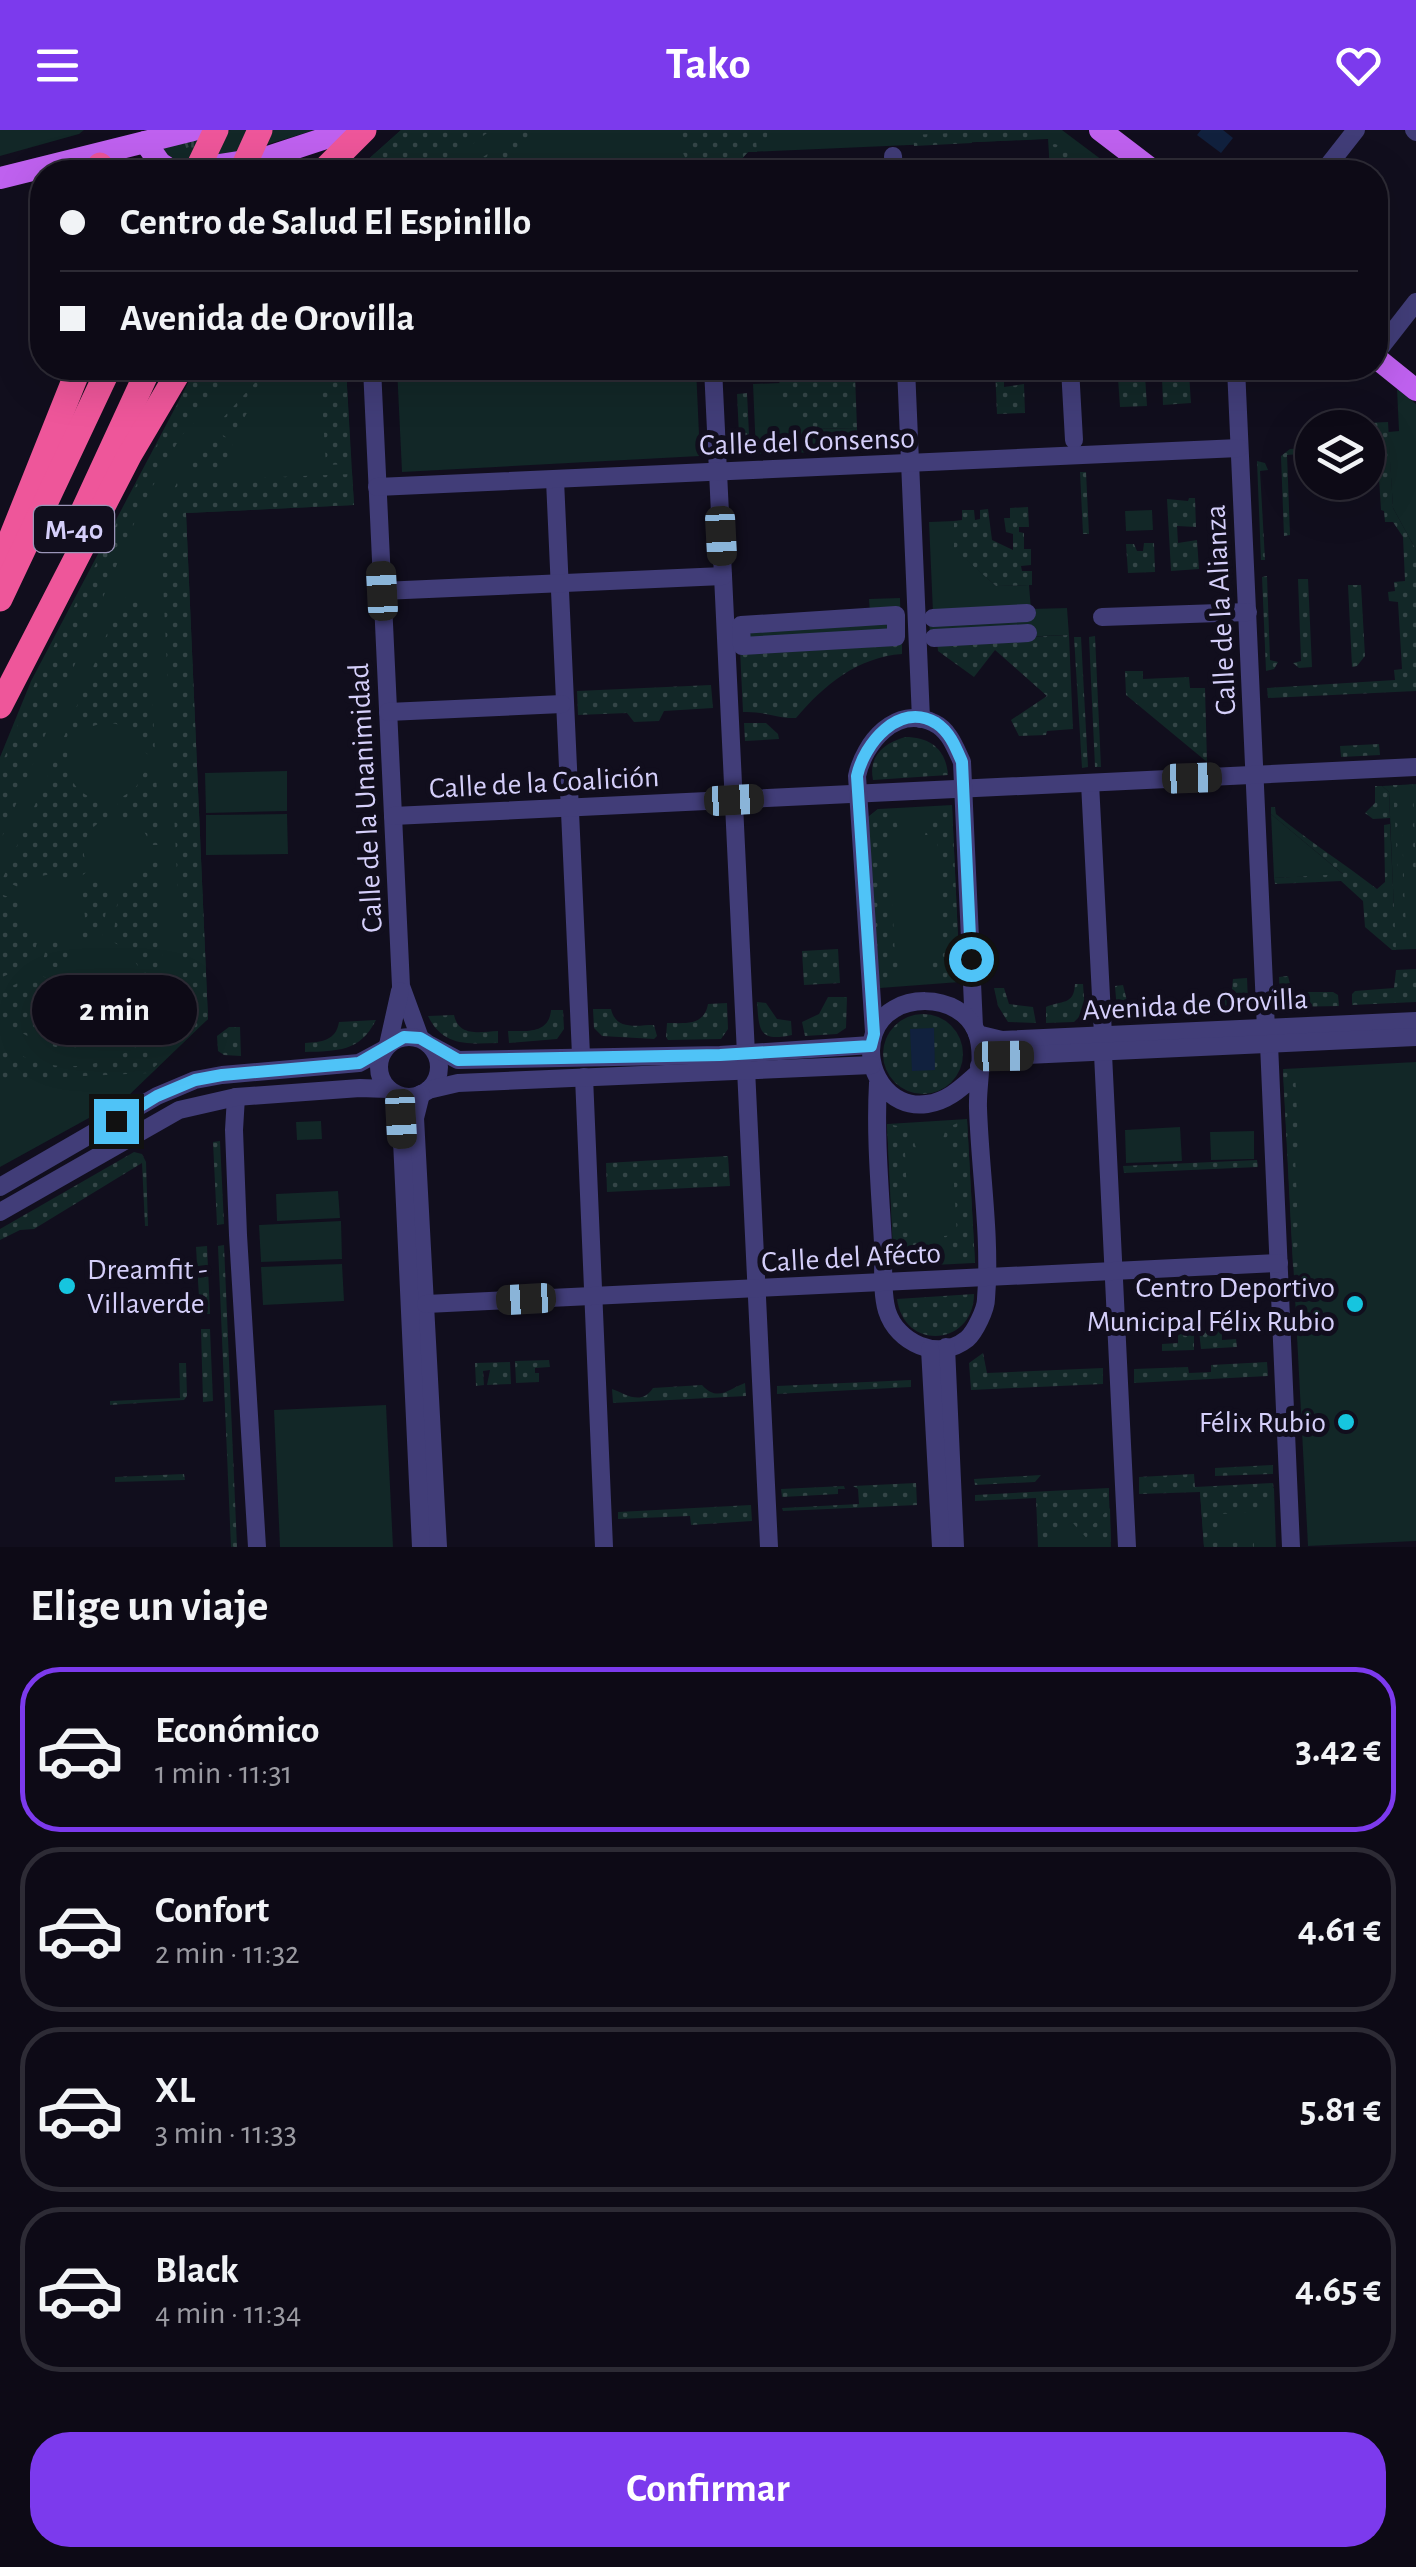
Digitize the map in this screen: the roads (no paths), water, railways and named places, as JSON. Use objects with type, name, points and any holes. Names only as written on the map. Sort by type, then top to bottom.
[{"type":"highway","points":[[202,160],[216,130]]},
{"type":"highway","points":[[246,160],[260,130]]},
{"type":"highway","points":[[334,160],[364,130]]},
{"type":"highway","points":[[0,564],[74,380]]},
{"type":"highway","name":"M-40","points":[[0,599],[103,380]]},
{"type":"highway","name":"M-40","points":[[0,692],[143,380]]},
{"type":"highway","points":[[0,706],[129,456],[174,380]]},
{"type":"main road","points":[[73,158],[121,130]]},
{"type":"main road","points":[[66,160],[146,136],[193,130]]},
{"type":"main road","points":[[252,160],[350,130]]},
{"type":"main road","points":[[1080,130],[1118,160]]},
{"type":"main road","points":[[1113,134],[1142,160]]},
{"type":"main road","points":[[146,136],[158,160]]},
{"type":"main road","points":[[73,158],[78,160]]},
{"type":"main road","points":[[0,178],[30,170]]},
{"type":"main road","points":[[1388,356],[1416,374]]},
{"type":"main road","points":[[1388,361],[1416,390]]},
{"type":"street","points":[[1332,160],[1356,130]]},
{"type":"street","points":[[1388,336],[1416,302]]},
{"type":"street","name":"Calle de la Unanimidad","points":[[373,380],[401,986],[387,1047]]},
{"type":"street","points":[[714,380],[769,1547]]},
{"type":"street","points":[[907,380],[920,718]]},
{"type":"street","points":[[1071,380],[1074,440]]},
{"type":"street","name":"Calle de la Alianza","points":[[1236,380],[1290,1547]]},
{"type":"street","name":"Calle del Consenso","points":[[378,487],[1239,448]]},
{"type":"street","points":[[554,480],[580,1055]]},
{"type":"street","points":[[382,591],[723,576]]},
{"type":"street","points":[[1102,617],[1248,612]]},
{"type":"street","points":[[933,618],[1027,614]]},
{"type":"street","points":[[741,636],[741,624],[896,615],[899,630]]},
{"type":"street","points":[[934,638],[1028,633]]},
{"type":"street","points":[[388,712],[562,704]]},
{"type":"street","points":[[920,718],[936,724],[951,738],[962,762],[964,789],[986,1304],[968,1338],[938,1348],[903,1338],[887,1311],[857,776],[868,745],[902,720],[920,718]]},
{"type":"street","name":"Calle de la Coalición","points":[[393,816],[1416,767]]},
{"type":"street","points":[[1090,783],[1127,1547]]},
{"type":"street","name":"Calle de la Unanimidad","points":[[401,986],[425,1041]]},
{"type":"street","points":[[976,1031],[950,1006],[926,1000],[900,1004],[884,1016],[874,1057],[895,1098],[929,1104],[952,1096],[979,1070]]},
{"type":"street","name":"Avenida de Orovilla","points":[[979,1070],[1004,1056],[1103,1045],[1268,1036],[1416,1020]]},
{"type":"street","name":"Avenida de Orovilla","points":[[976,1031],[1002,1040],[1103,1045]]},
{"type":"street","name":"Avenida de Orovilla","points":[[1268,1036],[1416,1038]]},
{"type":"street","points":[[0,1187],[157,1096],[195,1080],[359,1063],[404,1037],[425,1041],[458,1060],[580,1055],[746,1061]]},
{"type":"street","points":[[425,1041],[438,1058],[439,1068],[415,1118],[438,1547]]},
{"type":"street","points":[[387,1047],[378,1066],[401,1119],[422,1547]]},
{"type":"street","points":[[0,1212],[179,1110],[236,1098],[349,1088],[392,1092],[408,1098],[458,1083],[584,1077],[746,1061],[874,1057]]},
{"type":"street","points":[[584,1077],[604,1547]]},
{"type":"street","points":[[236,1098],[234,1130],[253,1540]]},
{"type":"street","name":"Calle del Afécto","points":[[426,1304],[1278,1262]]},
{"type":"street","points":[[938,1348],[941,1547]]},
{"type":"street","points":[[938,1348],[946,1395],[955,1547]]},
{"type":"water","points":[[1201,130],[1223,130],[1233,138],[1221,153],[1197,135]]},
{"type":"water","points":[[934,1028],[935,1070],[912,1071],[910,1029]]},
{"type":"place","name":"Dreamfit - Villaverde","points":[[67,1286]]},
{"type":"place","name":"Centro Deportivo Municipal Félix Rubio","points":[[1355,1304]]},
{"type":"place","name":"Félix Rubio","points":[[1346,1422]]}]
